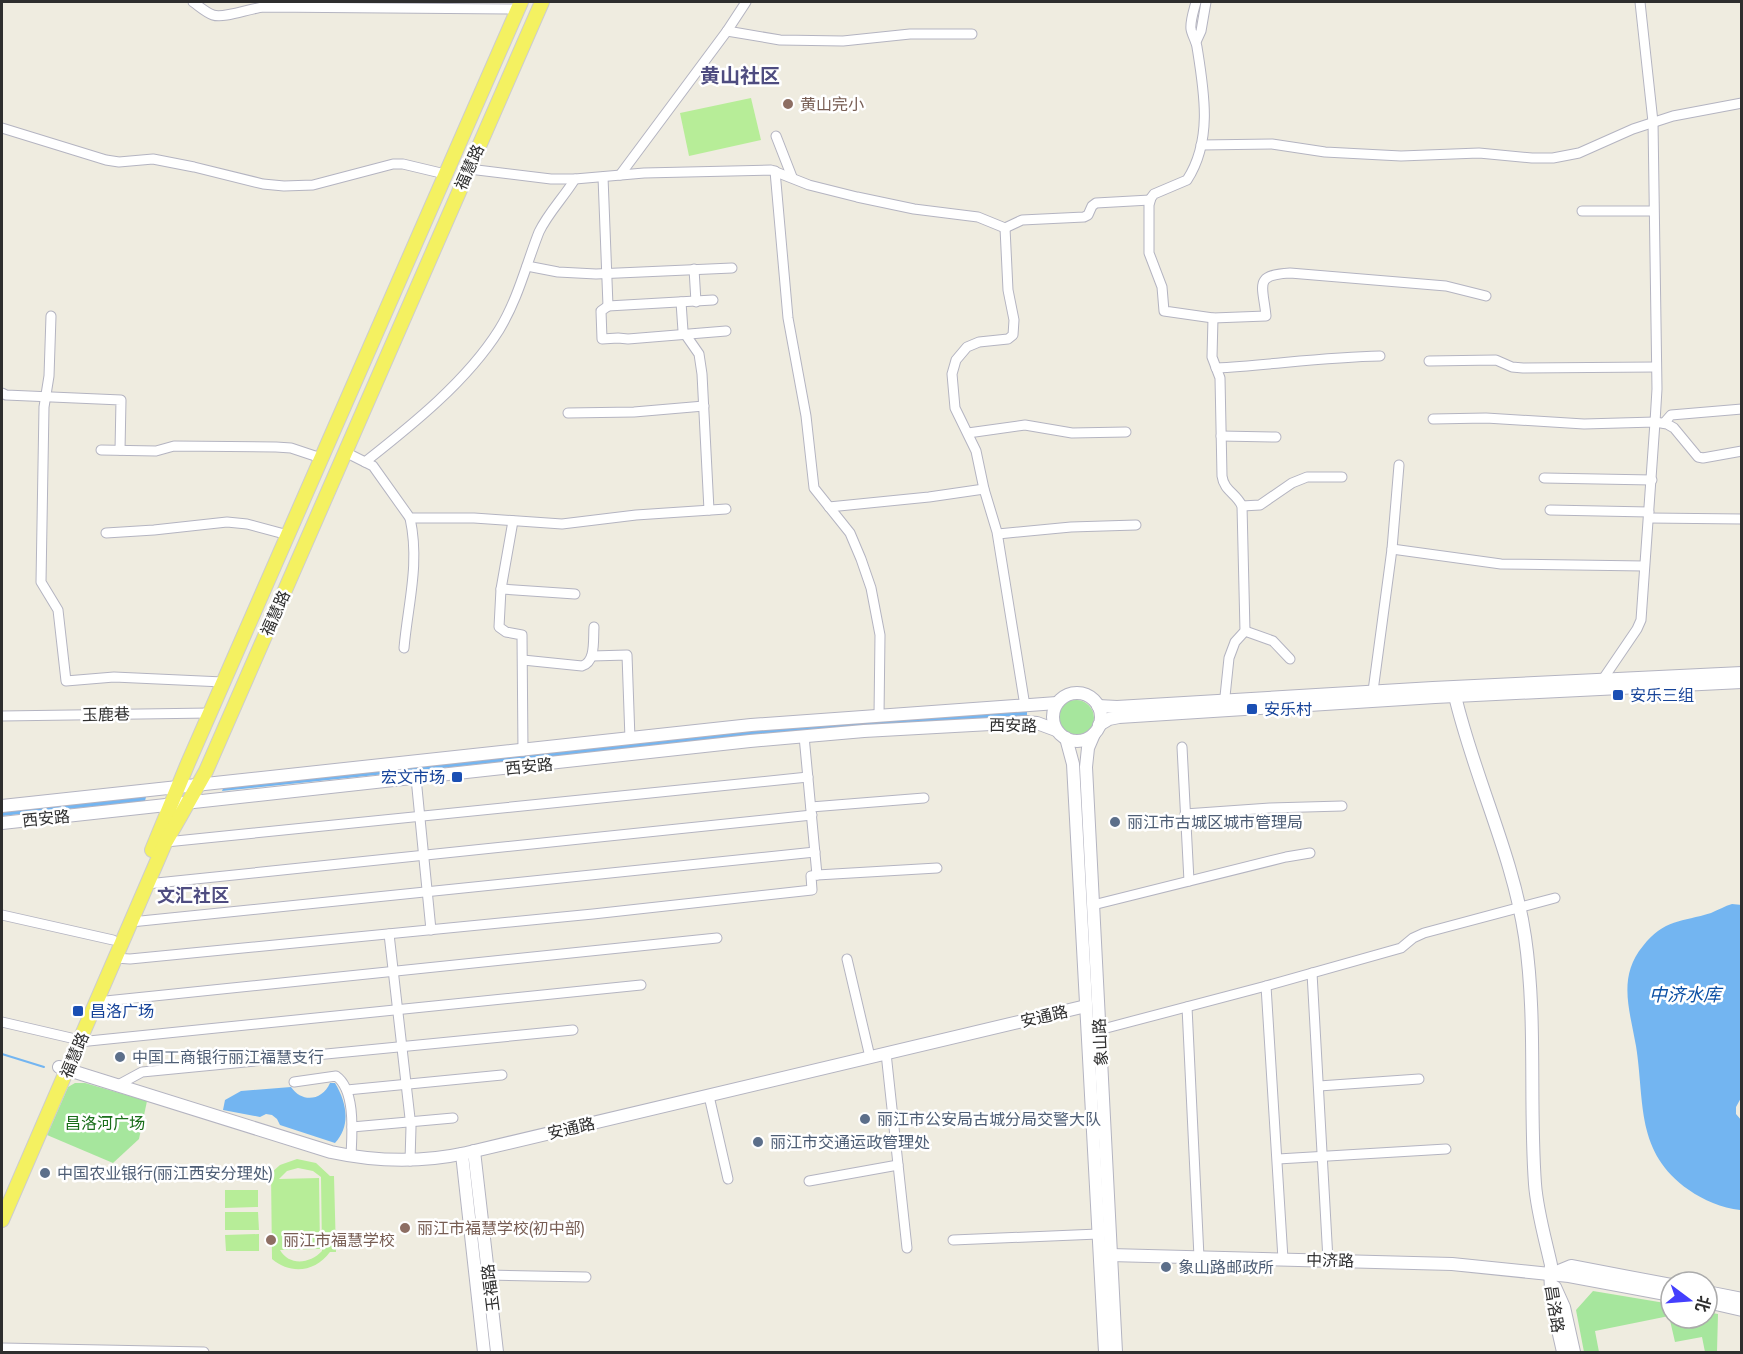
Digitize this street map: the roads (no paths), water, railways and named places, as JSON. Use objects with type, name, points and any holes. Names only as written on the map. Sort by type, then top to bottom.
[{"type":"main road","name":"福慧路","points":[[75,1040],[96,1002],[166,842],[206,771],[542,2]]},
{"type":"main road","name":"福慧路","points":[[2,1220],[113,940],[178,787],[519,5]]},
{"type":"main road","name":"福慧路","points":[[2,1199],[63,1068]]},
{"type":"street","points":[[192,2],[210,14],[224,16],[253,7],[519,5]]},
{"type":"street","points":[[620,175],[746,2]]},
{"type":"street","points":[[1196,2],[1191,29],[1196,42],[1204,90],[1201,145],[1196,163],[1187,180],[1154,194],[1150,200],[1149,254],[1162,287],[1164,311],[1213,318],[1266,316],[1263,282],[1269,275],[1279,273],[1309,273],[1446,286],[1486,296]]},
{"type":"street","points":[[1196,42],[1201,31],[1206,2]]},
{"type":"street","points":[[1596,683],[1639,625],[1642,615],[1652,480],[1660,422],[1656,367],[1653,122],[1640,2]]},
{"type":"street","points":[[727,31],[767,39],[843,42],[910,34],[972,34]]},
{"type":"street","points":[[1201,145],[1272,144],[1325,152],[1401,156],[1479,153],[1554,158],[1579,153],[1673,116],[1742,103]]},
{"type":"street","points":[[2,128],[106,160],[119,162],[153,159],[273,185],[313,184],[393,164],[403,164],[445,174]]},
{"type":"street","points":[[776,136],[792,177]]},
{"type":"street","points":[[469,169],[575,179],[644,173],[776,171],[809,184],[857,198],[914,209],[978,217],[1005,228],[1022,220],[1084,217],[1096,203],[1150,200]]},
{"type":"street","points":[[776,171],[788,318],[806,416],[814,488],[843,524],[855,544],[867,574],[880,635],[879,715]]},
{"type":"street","points":[[603,177],[608,306]]},
{"type":"street","points":[[365,462],[411,426],[481,354],[509,311],[544,224],[575,179]]},
{"type":"street","points":[[1582,211],[1653,211]]},
{"type":"street","points":[[1005,228],[1008,290],[1014,320],[1013,334],[1008,339],[972,344],[956,360],[951,374],[955,406],[976,451],[984,489],[998,534],[1025,706]]},
{"type":"street","points":[[527,266],[558,272],[606,274],[732,268]]},
{"type":"street","points":[[693,269],[696,302]]},
{"type":"street","points":[[713,300],[608,306],[601,311],[602,339],[726,331]]},
{"type":"street","points":[[681,302],[683,331],[699,354],[702,374],[709,510]]},
{"type":"street","points":[[51,316],[49,376],[45,397],[41,582],[58,610],[66,681],[114,677],[223,682]]},
{"type":"street","points":[[1213,318],[1212,357],[1220,378],[1223,484],[1237,497],[1242,506],[1245,631],[1232,648],[1224,705]]},
{"type":"street","points":[[1216,368],[1272,365],[1335,357],[1380,356]]},
{"type":"street","points":[[1429,361],[1496,360],[1512,367],[1523,368],[1656,367]]},
{"type":"street","points":[[2,393],[121,400],[120,450]]},
{"type":"street","points":[[568,413],[634,412],[704,406]]},
{"type":"street","points":[[1660,422],[1671,415],[1742,409]]},
{"type":"street","points":[[1433,419],[1486,418],[1584,424],[1660,422],[1678,432],[1698,457],[1742,451]]},
{"type":"street","points":[[968,433],[1025,425],[1072,433],[1126,432]]},
{"type":"street","points":[[1221,436],[1276,437]]},
{"type":"street","points":[[100,450],[156,451],[174,446],[276,447],[291,448],[321,458]]},
{"type":"street","points":[[345,452],[373,466],[410,518],[415,558],[404,648]]},
{"type":"street","points":[[1372,691],[1392,549],[1399,465]]},
{"type":"street","points":[[1242,506],[1260,505],[1292,483],[1307,477],[1342,477]]},
{"type":"street","points":[[1544,478],[1652,480]]},
{"type":"street","points":[[829,507],[984,489]]},
{"type":"street","points":[[410,518],[474,518],[562,524],[636,515],[726,509]]},
{"type":"street","points":[[1550,510],[1742,519]]},
{"type":"street","points":[[513,521],[501,589],[500,627],[506,632],[522,635],[523,751]]},
{"type":"street","points":[[106,533],[154,531],[227,522],[247,524],[288,535]]},
{"type":"street","points":[[998,534],[1082,526],[1136,525]]},
{"type":"street","points":[[1392,549],[1501,564],[1644,566]]},
{"type":"street","points":[[501,589],[574,594]]},
{"type":"street","points":[[523,660],[582,666],[590,663],[594,627]]},
{"type":"street","points":[[1245,631],[1273,641],[1290,659]]},
{"type":"street","points":[[592,656],[627,655],[630,739]]},
{"type":"street","points":[[1098,706],[1224,705],[1455,696],[1742,673]]},
{"type":"street","points":[[1097,729],[1101,716],[1092,698],[1077,693],[1066,695],[1057,703],[1053,713],[1061,734],[1081,741],[1114,717],[1372,691],[1596,683],[1742,682]]},
{"type":"street","points":[[1455,696],[1519,907],[1531,989],[1535,1185],[1551,1264],[1550,1275]]},
{"type":"street","name":"西安路","points":[[2,806],[751,725],[1057,703]]},
{"type":"street","name":"玉鹿巷","points":[[2,716],[210,713]]},
{"type":"street","name":"西安路","points":[[2,823],[804,736],[1025,722],[1037,723],[1061,734]]},
{"type":"street","name":"象山路","points":[[1097,729],[1088,748],[1086,767],[1116,1353]]},
{"type":"street","name":"象山路","points":[[1061,734],[1073,764],[1105,1353]]},
{"type":"street","points":[[804,736],[817,875]]},
{"type":"street","points":[[1182,747],[1189,881]]},
{"type":"street","points":[[166,842],[808,777]]},
{"type":"street","points":[[416,778],[431,930]]},
{"type":"street","points":[[147,884],[924,798]]},
{"type":"street","points":[[1185,814],[1342,806]]},
{"type":"street","points":[[131,922],[815,852]]},
{"type":"street","points":[[1093,905],[1310,853]]},
{"type":"street","points":[[116,957],[130,960],[812,890],[811,876],[937,868]]},
{"type":"street","points":[[1100,1030],[1266,987],[1401,948],[1413,938],[1424,933],[1555,898]]},
{"type":"street","points":[[2,915],[113,940]]},
{"type":"street","points":[[389,934],[411,1121],[410,1161]]},
{"type":"street","points":[[96,1002],[717,938]]},
{"type":"street","points":[[848,959],[870,1057]]},
{"type":"street","points":[[1312,973],[1328,1260]]},
{"type":"street","points":[[2,1022],[75,1040],[641,985]]},
{"type":"street","points":[[1266,987],[1283,1259]]},
{"type":"street","name":"安通路","points":[[63,1068],[315,1148],[351,1156],[410,1161],[438,1159],[468,1153],[1086,1006]]},
{"type":"street","points":[[1187,1007],[1199,1257]]},
{"type":"street","points":[[118,1085],[142,1072],[573,1030]]},
{"type":"street","points":[[886,1053],[907,1248]]},
{"type":"street","points":[[347,1090],[502,1075]]},
{"type":"street","points":[[294,1082],[336,1076],[344,1083],[352,1126],[351,1156]]},
{"type":"street","points":[[1319,1086],[1419,1079]]},
{"type":"street","points":[[708,1096],[728,1179]]},
{"type":"street","points":[[352,1126],[453,1118]]},
{"type":"street","points":[[1278,1159],[1446,1149]]},
{"type":"street","name":"玉福路","points":[[468,1153],[488,1275],[497,1353]]},
{"type":"street","name":"玉福路","points":[[468,1153],[484,1353]]},
{"type":"street","points":[[809,1181],[898,1166]]},
{"type":"street","points":[[953,1240],[1098,1234]]},
{"type":"street","name":"中济路","points":[[1110,1255],[1452,1264],[1569,1276],[1659,1293]]},
{"type":"street","name":"中济路","points":[[1550,1275],[1570,1266],[1659,1283]]},
{"type":"street","points":[[488,1275],[586,1277]]},
{"type":"street","name":"昌洛路","points":[[1550,1275],[1563,1353]]},
{"type":"street","name":"昌洛路","points":[[1550,1275],[1564,1307],[1574,1353]]},
{"type":"street","points":[[1719,1294],[1742,1299]]},
{"type":"street","points":[[1719,1305],[1742,1310]]},
{"type":"street","points":[[2,1348],[204,1353]]},
{"type":"water","points":[[1027,711],[1027,716],[798,731],[222,791],[224,786],[775,728]]},
{"type":"water","points":[[147,793],[145,801],[2,816],[2,809]]},
{"type":"water","name":"中济水库","points":[[1732,904],[1742,905],[1742,1096],[1736,1107],[1736,1114],[1742,1121],[1742,1209],[1740,1210],[1720,1205],[1694,1194],[1672,1175],[1659,1159],[1651,1143],[1642,1107],[1628,995],[1630,970],[1635,958],[1651,937],[1666,926],[1711,913]]},
{"type":"water","points":[[330,1083],[335,1083],[346,1114],[343,1129],[335,1143],[280,1125],[272,1115],[266,1114],[260,1117],[223,1110],[225,1100],[241,1091],[291,1087],[301,1096],[312,1098],[322,1093]]},
{"type":"waterway","points":[[2,1054],[44,1067]]},
{"type":"place","name":"黄山完小","points":[[788,104]]},
{"type":"place","name":"安乐三组","points":[[1618,695]]},
{"type":"place","name":"安乐村","points":[[1252,709]]},
{"type":"place","name":"宏文市场","points":[[457,777]]},
{"type":"place","name":"丽江市古城区城市管理局","points":[[1115,822]]},
{"type":"place","name":"昌洛广场","points":[[78,1011]]},
{"type":"place","name":"中国工商银行丽江福慧支行","points":[[120,1057]]},
{"type":"place","name":"丽江市公安局古城分局交警大队","points":[[865,1119]]},
{"type":"place","name":"丽江市交通运政管理处","points":[[758,1142]]},
{"type":"place","name":"中国农业银行(丽江西安分理处)","points":[[45,1173]]},
{"type":"place","name":"丽江市福慧学校(初中部)","points":[[405,1228]]},
{"type":"place","name":"丽江市福慧学校","points":[[271,1240]]},
{"type":"place","name":"象山路邮政所","points":[[1166,1267]]},
{"type":"district","name":"黄山社区","points":[[740,76]]},
{"type":"district","name":"文汇社区","points":[[193,896]]},
{"type":"park label","name":"昌洛河广场","points":[[105,1123]]}]
